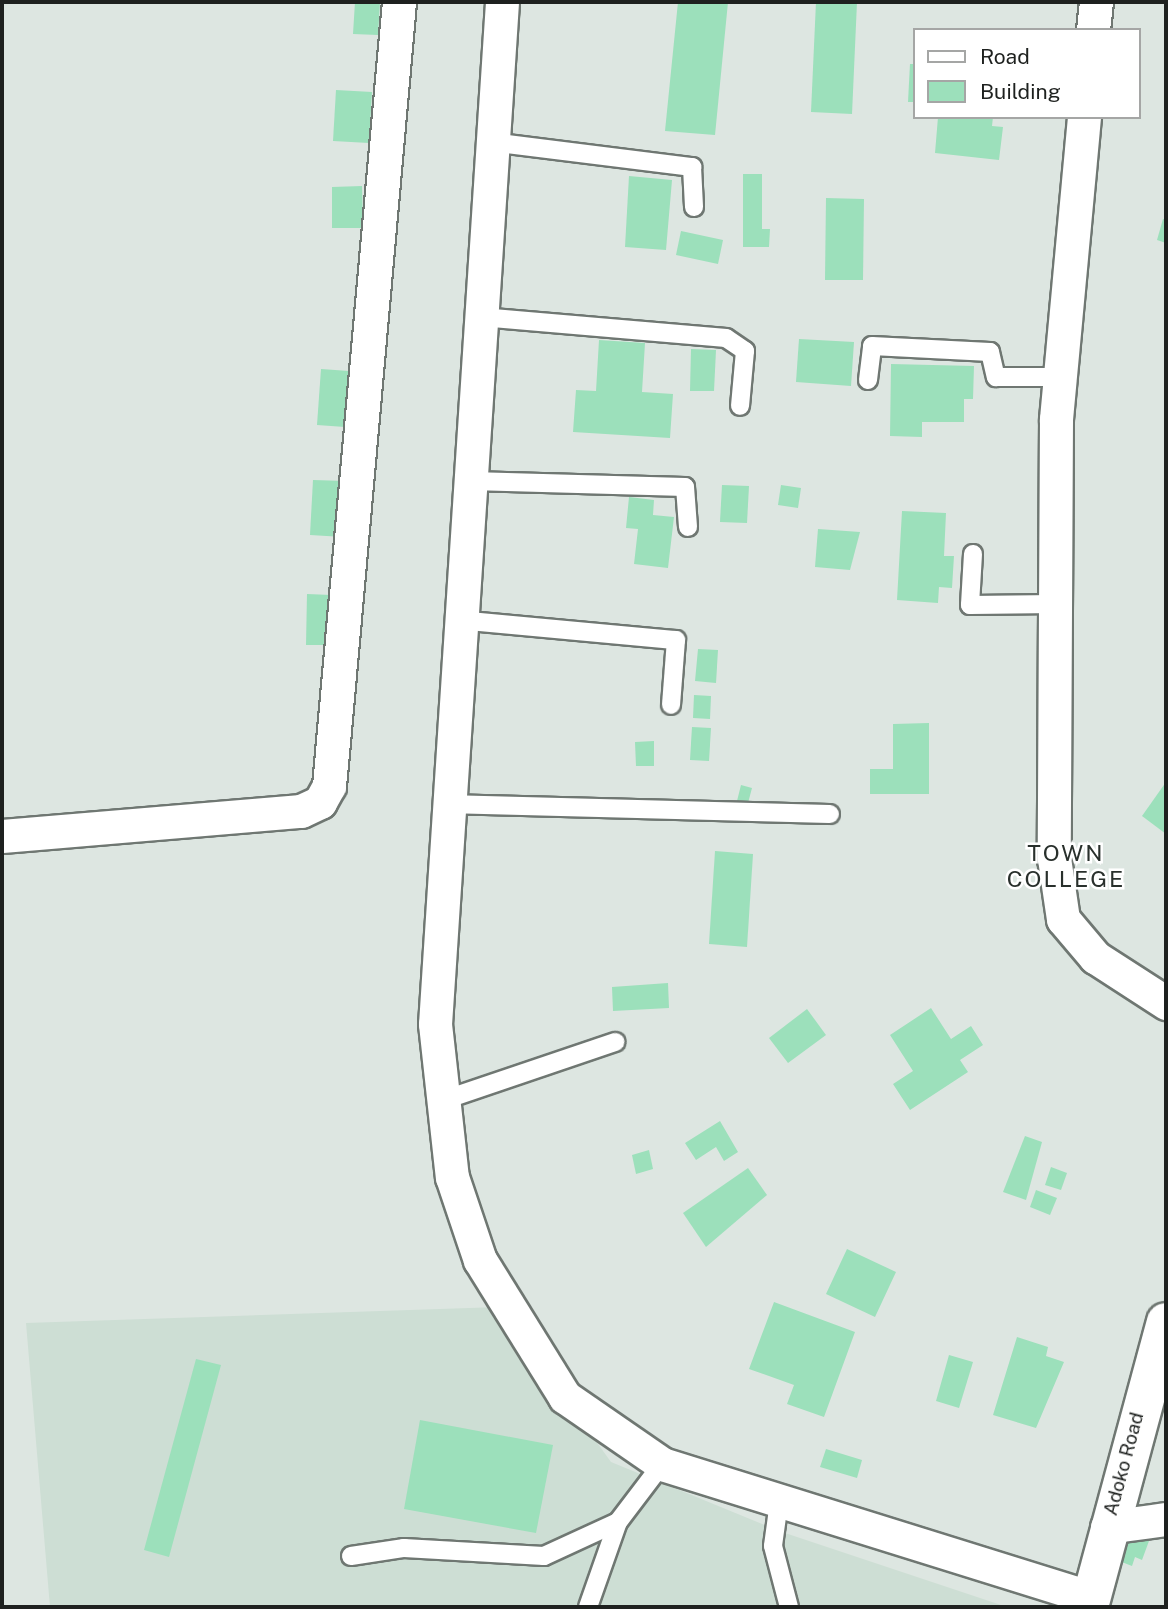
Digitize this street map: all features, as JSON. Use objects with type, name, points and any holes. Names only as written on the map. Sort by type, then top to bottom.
[{"type":"street","points":[[2,836],[302,811],[320,802],[329,786],[400,2]]},
{"type":"street","points":[[502,2],[471,481],[445,804],[435,1024],[452,1177],[480,1260],[565,1397],[662,1464],[1090,1602]]},
{"type":"street","points":[[1093,28],[1096,2]]},
{"type":"street","points":[[1084,119],[1059,377],[1054,858],[1063,919],[1095,957],[1166,1003]]},
{"type":"street","name":"Adoko Road","points":[[1090,1602],[1107,1527],[1166,1322]]},
{"type":"street","points":[[1107,1527],[1166,1519]]},
{"type":"lane","points":[[491,142],[692,167],[694,207]]},
{"type":"lane","points":[[481,317],[726,338],[745,351],[740,406]]},
{"type":"lane","points":[[868,380],[872,346],[990,352],[996,377],[1059,377]]},
{"type":"lane","points":[[471,481],[685,487],[688,527]]},
{"type":"lane","points":[[973,554],[970,605],[1056,604]]},
{"type":"lane","points":[[459,620],[676,640],[671,705]]},
{"type":"lane","points":[[445,804],[830,814]]},
{"type":"lane","points":[[444,1100],[615,1042]]},
{"type":"lane","points":[[588,1607],[618,1522],[662,1464]]},
{"type":"lane","points":[[779,1502],[773,1546],[789,1607]]},
{"type":"lane","points":[[351,1556],[404,1548],[544,1556],[618,1522]]},
{"type":"shaded area","points":[[499,1307],[611,1462],[779,1531],[1007,1607],[50,1607],[26,1323]]},
{"type":"building","points":[[355,2],[380,2],[378,35],[353,34]]},
{"type":"building","points":[[678,2],[728,2],[715,135],[665,131]]},
{"type":"building","points":[[816,2],[857,2],[852,114],[811,112]]},
{"type":"building","points":[[910,64],[912,64],[912,102],[908,102]]},
{"type":"building","points":[[336,90],[372,92],[369,143],[333,141]]},
{"type":"building","points":[[938,119],[993,119],[992,126],[1003,127],[999,160],[935,153]]},
{"type":"building","points":[[743,174],[762,174],[762,229],[770,229],[769,247],[743,247]]},
{"type":"building","points":[[629,176],[672,180],[666,250],[625,247]]},
{"type":"building","points":[[362,186],[363,228],[332,228],[332,187]]},
{"type":"building","points":[[826,198],[864,199],[863,280],[825,280]]},
{"type":"building","points":[[1163,219],[1166,220],[1166,243],[1157,240]]},
{"type":"building","points":[[681,231],[723,240],[718,264],[676,255]]},
{"type":"building","points":[[799,339],[854,342],[851,386],[796,382]]},
{"type":"building","points":[[599,340],[645,343],[642,392],[673,394],[670,438],[573,432],[576,390],[596,391]]},
{"type":"building","points":[[691,349],[716,350],[714,391],[690,391]]},
{"type":"building","points":[[891,364],[974,366],[973,399],[964,399],[964,422],[922,422],[922,437],[890,436]]},
{"type":"building","points":[[321,369],[349,371],[345,427],[317,425]]},
{"type":"building","points":[[313,480],[346,481],[343,537],[310,535]]},
{"type":"building","points":[[722,485],[749,486],[747,523],[720,522]]},
{"type":"building","points":[[781,485],[801,488],[798,508],[778,505]]},
{"type":"building","points":[[629,497],[654,500],[653,515],[674,517],[668,568],[634,564],[638,529],[626,528]]},
{"type":"building","points":[[902,511],[946,513],[944,556],[954,556],[952,588],[939,587],[938,603],[897,600]]},
{"type":"building","points":[[818,529],[860,532],[850,570],[815,567]]},
{"type":"building","points":[[307,594],[331,595],[329,645],[306,645]]},
{"type":"building","points":[[698,649],[718,650],[716,683],[695,681]]},
{"type":"building","points":[[694,695],[711,696],[710,719],[693,718]]},
{"type":"building","points":[[929,723],[929,794],[870,794],[870,769],[893,769],[893,724]]},
{"type":"building","points":[[692,727],[711,728],[709,761],[690,760]]},
{"type":"building","points":[[654,741],[654,766],[636,766],[635,742]]},
{"type":"building","points":[[1166,782],[1166,834],[1142,816]]},
{"type":"building","points":[[741,785],[752,788],[748,803],[737,801]]},
{"type":"building","points":[[715,851],[753,854],[747,947],[709,944]]},
{"type":"building","points":[[668,983],[669,1008],[613,1011],[612,987]]},
{"type":"building","points":[[931,1008],[951,1039],[971,1026],[983,1045],[960,1060],[968,1072],[910,1110],[893,1084],[913,1071],[890,1035]]},
{"type":"building","points":[[807,1009],[826,1035],[788,1063],[769,1038]]},
{"type":"building","points":[[720,1121],[738,1152],[724,1161],[716,1147],[696,1160],[685,1143]]},
{"type":"building","points":[[1025,1136],[1042,1142],[1026,1200],[1003,1192]]},
{"type":"building","points":[[649,1150],[653,1169],[636,1174],[632,1155]]},
{"type":"building","points":[[1051,1167],[1067,1173],[1061,1190],[1045,1185]]},
{"type":"building","points":[[748,1168],[767,1195],[706,1247],[683,1213]]},
{"type":"building","points":[[1036,1190],[1057,1198],[1050,1215],[1030,1207]]},
{"type":"building","points":[[847,1249],[896,1272],[875,1317],[826,1294]]},
{"type":"building","points":[[774,1302],[855,1332],[824,1417],[787,1404],[794,1385],[749,1369]]},
{"type":"building","points":[[1017,1337],[1048,1347],[1046,1356],[1064,1362],[1036,1428],[993,1415]]},
{"type":"building","points":[[949,1355],[973,1362],[959,1408],[936,1401]]},
{"type":"building","points":[[196,1359],[221,1365],[169,1557],[144,1550]]},
{"type":"building","points":[[420,1420],[553,1445],[536,1533],[404,1509]]},
{"type":"building","points":[[826,1449],[862,1460],[857,1478],[820,1467]]},
{"type":"building","points":[[1127,1533],[1149,1541],[1142,1560],[1135,1557],[1132,1566],[1114,1559]]},
{"type":"district","name":"TOWN COLLEGE","points":[[1066,866]]}]
